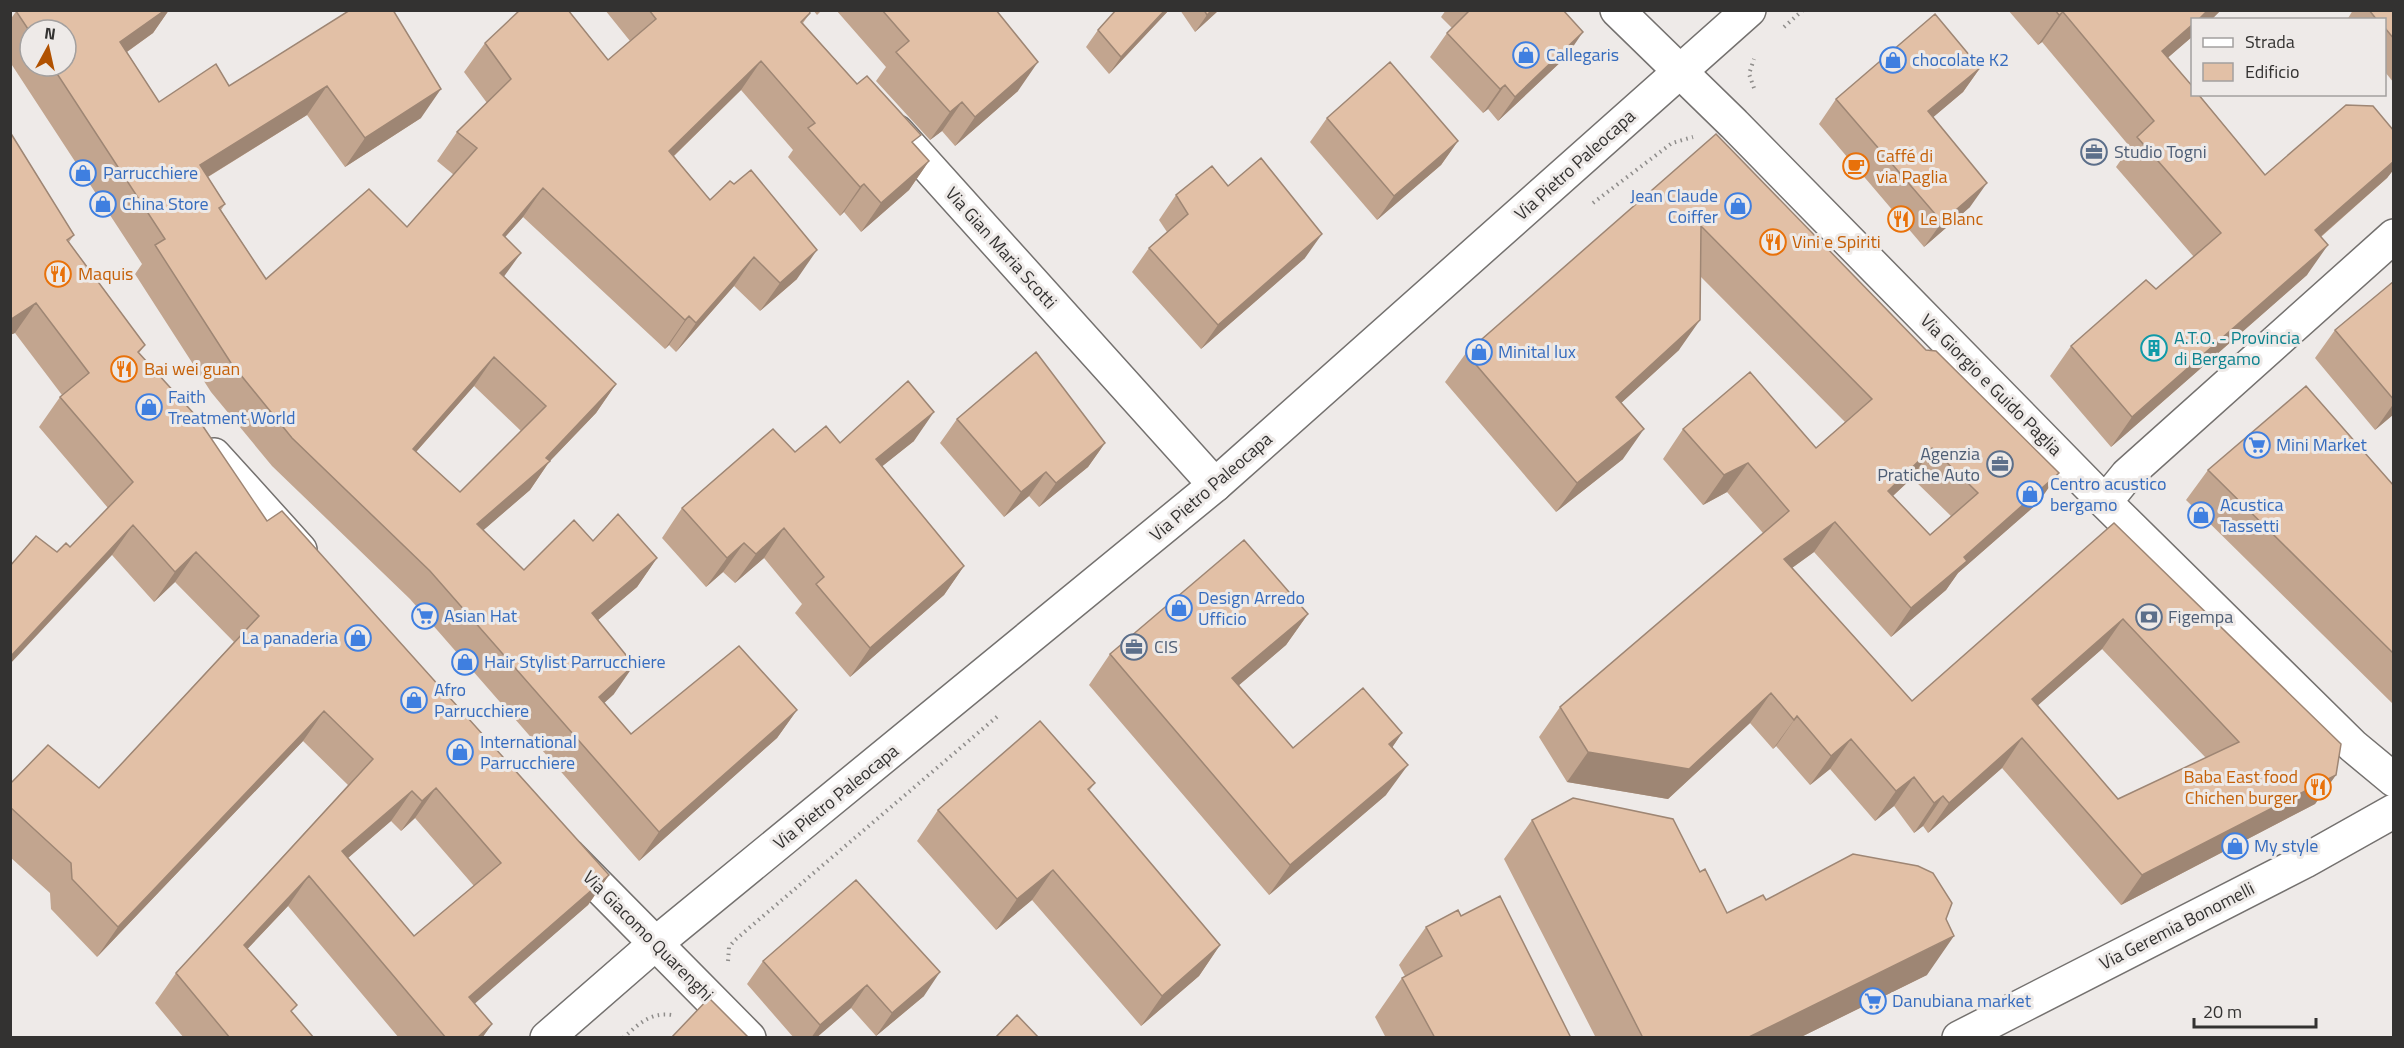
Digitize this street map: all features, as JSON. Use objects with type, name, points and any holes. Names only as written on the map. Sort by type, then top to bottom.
[{"type":"street","name":"Via Giorgio e Guido Paglia","points":[[1617,10],[1734,124],[2105,502],[2353,746],[2394,780]]},
{"type":"street","name":"Via Pietro Paleocapa","points":[[547,1038],[655,944],[1215,485],[1749,10]]},
{"type":"street","name":"Via Gian Maria Scotti","points":[[874,107],[1215,485]]},
{"type":"street","points":[[2105,502],[2127,475],[2394,236]]},
{"type":"street","points":[[195,434],[319,572]]},
{"type":"street","name":"Via Geremia Bonomelli","points":[[1959,1038],[2305,861],[2394,811]]},
{"type":"street","name":"Via Giacomo Quarenghi","points":[[551,837],[749,1038]]},
{"type":"path","points":[[1780,31],[1803,10]]},
{"type":"path","points":[[1734,124],[1758,96],[1749,74],[1758,53]]},
{"type":"building","points":[[17,10],[165,10],[120,42],[159,102],[216,64],[229,86],[350,10],[393,10],[441,89],[365,138],[327,86],[200,165],[225,204],[219,208],[266,279],[369,189],[407,227],[477,148],[457,132],[511,79],[485,43],[520,10],[568,10],[608,60],[656,19],[649,10],[809,10],[810,13],[801,22],[857,84],[867,76],[921,135],[912,142],[929,161],[881,203],[864,184],[860,187],[808,128],[815,123],[761,61],[669,151],[710,200],[730,181],[734,184],[751,170],[817,250],[780,283],[754,257],[696,323],[689,316],[685,320],[543,188],[503,235],[521,253],[500,273],[616,384],[546,458],[550,461],[477,524],[524,570],[574,520],[593,541],[618,514],[657,558],[592,613],[634,665],[599,697],[631,734],[739,646],[797,710],[659,832],[430,571],[292,438],[231,363],[155,245],[165,239],[60,78],[78,78],[78,18],[21,18]],"holes":[[[494,357],[546,406],[460,492],[413,449]]]},
{"type":"building","points":[[882,10],[996,10],[1038,62],[975,117],[962,102],[950,112],[896,52],[909,41]]},
{"type":"building","points":[[1116,10],[1165,10],[1121,57],[1098,30]]},
{"type":"building","points":[[1470,10],[1563,10],[1583,32],[1515,97],[1505,85],[1500,89],[1447,33]]},
{"type":"building","points":[[2055,10],[2208,10],[2200,18],[2191,18],[2191,26],[2162,51],[2191,85],[2191,96],[2200,96],[2265,175],[2346,105],[2373,106],[2394,131],[2394,161],[2315,230],[2328,245],[2132,417],[2071,346],[2146,280],[2156,289],[2221,233],[2137,137],[2154,121],[2063,12],[2059,15]]},
{"type":"building","points":[[2369,10],[2394,10],[2394,39],[2386,29],[2386,18],[2375,18]]},
{"type":"building","points":[[1935,14],[1980,68],[1928,111],[1987,183],[1942,222],[1836,99]]},
{"type":"building","points":[[1390,62],[1458,141],[1394,196],[1327,118]]},
{"type":"building","points":[[10,132],[74,235],[67,240],[145,345],[138,352],[196,416],[267,521],[282,511],[609,875],[469,997],[492,1024],[477,1038],[446,1038],[309,876],[244,945],[297,1005],[291,1011],[314,1038],[230,1038],[176,973],[373,759],[324,711],[118,927],[72,879],[71,863],[10,807],[10,784],[48,745],[99,788],[259,616],[196,552],[175,572],[133,525],[10,657],[10,566],[36,536],[57,552],[66,543],[70,547],[133,482],[60,397],[89,373],[36,303],[10,320]],"holes":[[[436,788],[501,863],[414,936],[342,851],[412,791],[422,801]]]},
{"type":"building","points":[[1716,134],[1926,350],[1936,351],[2059,473],[1964,557],[1967,561],[1911,608],[1835,522],[1784,559],[1912,701],[2114,523],[2341,744],[2336,775],[2142,875],[2022,738],[1949,803],[1943,796],[1934,803],[1914,777],[1896,791],[1851,739],[1831,756],[1797,716],[1794,720],[1771,693],[1689,769],[1588,752],[1560,707],[1789,511],[1748,463],[1724,475],[1683,429],[1750,372],[1816,448],[1872,399],[1701,226],[1700,320],[1616,397],[1644,429],[1577,483],[1466,353]],"holes":[[[1932,448],[1978,493],[1930,535],[1888,491]],[[2123,619],[2239,742],[2118,799],[2032,699]]]},
{"type":"building","points":[[1261,158],[1322,234],[1218,325],[1149,248],[1188,214],[1176,195],[1212,166],[1228,186]]},
{"type":"building","points":[[2394,281],[2394,400],[2335,330]]},
{"type":"building","points":[[1036,352],[1105,443],[1056,483],[1046,472],[1021,492],[957,419]]},
{"type":"building","points":[[908,381],[934,412],[876,459],[964,566],[870,648],[816,584],[824,577],[784,528],[756,554],[744,543],[727,558],[682,508],[773,429],[795,452],[826,426],[840,443]]},
{"type":"building","points":[[2306,386],[2394,486],[2394,654],[2208,470]]},
{"type":"building","points":[[1244,540],[1308,614],[1232,678],[1293,748],[1363,688],[1402,733],[1389,744],[1408,765],[1290,865],[1110,654]]},
{"type":"building","points":[[1040,721],[1095,783],[1088,789],[1220,945],[1162,996],[1053,870],[1017,899],[938,810]]},
{"type":"building","points":[[1573,798],[1673,819],[1700,872],[1705,869],[1727,913],[1763,895],[1766,900],[1853,854],[1918,866],[1933,873],[1952,903],[1946,919],[1954,936],[1747,1038],[1643,1038],[1532,820]]},
{"type":"building","points":[[856,880],[940,972],[892,1013],[867,985],[820,1025],[763,961]]},
{"type":"building","points":[[1500,896],[1571,1038],[1435,1038],[1402,978],[1442,956],[1426,927],[1458,910],[1461,916]]},
{"type":"building","points":[[709,998],[749,1038],[671,1038]]},
{"type":"building","points":[[1017,1015],[1039,1038],[995,1038]]},
{"type":"place","name":"Callegaris","points":[[1526,55]]},
{"type":"place","name":"chocolate K2","points":[[1893,60]]},
{"type":"place","name":"Studio Togni","points":[[2094,152]]},
{"type":"place","name":"Caffé di via Paglia","points":[[1856,166]]},
{"type":"place","name":"Parrucchiere","points":[[83,173]]},
{"type":"place","name":"China Store","points":[[103,204]]},
{"type":"place","name":"Jean Claude Coiffer","points":[[1738,206]]},
{"type":"place","name":"Le Blanc","points":[[1901,219]]},
{"type":"place","name":"Vini e Spiriti","points":[[1773,242]]},
{"type":"place","name":"Maquis","points":[[58,274]]},
{"type":"place","name":"A.T.O. - Provincia di Bergamo","points":[[2154,348]]},
{"type":"place","name":"Minital lux","points":[[1479,352]]},
{"type":"place","name":"Bai wei guan","points":[[124,369]]},
{"type":"place","name":"Faith Treatment World","points":[[149,407]]},
{"type":"place","name":"Mini Market","points":[[2257,445]]},
{"type":"place","name":"Agenzia Pratiche Auto","points":[[2000,464]]},
{"type":"place","name":"Centro acustico bergamo","points":[[2030,494]]},
{"type":"place","name":"Acustica Tassetti","points":[[2201,515]]},
{"type":"place","name":"Design Arredo Ufficio","points":[[1179,608]]},
{"type":"place","name":"Asian Hat","points":[[425,616]]},
{"type":"place","name":"Figempa","points":[[2149,617]]},
{"type":"place","name":"La panaderia","points":[[358,638]]},
{"type":"place","name":"CIS","points":[[1134,647]]},
{"type":"place","name":"Hair Stylist Parrucchiere","points":[[465,662]]},
{"type":"place","name":"Afro Parrucchiere","points":[[414,700]]},
{"type":"place","name":"International Parrucchiere","points":[[460,752]]},
{"type":"place","name":"Baba East food Chichen burger","points":[[2318,787]]},
{"type":"place","name":"My style","points":[[2235,846]]},
{"type":"place","name":"Danubiana market","points":[[1873,1001]]}]
